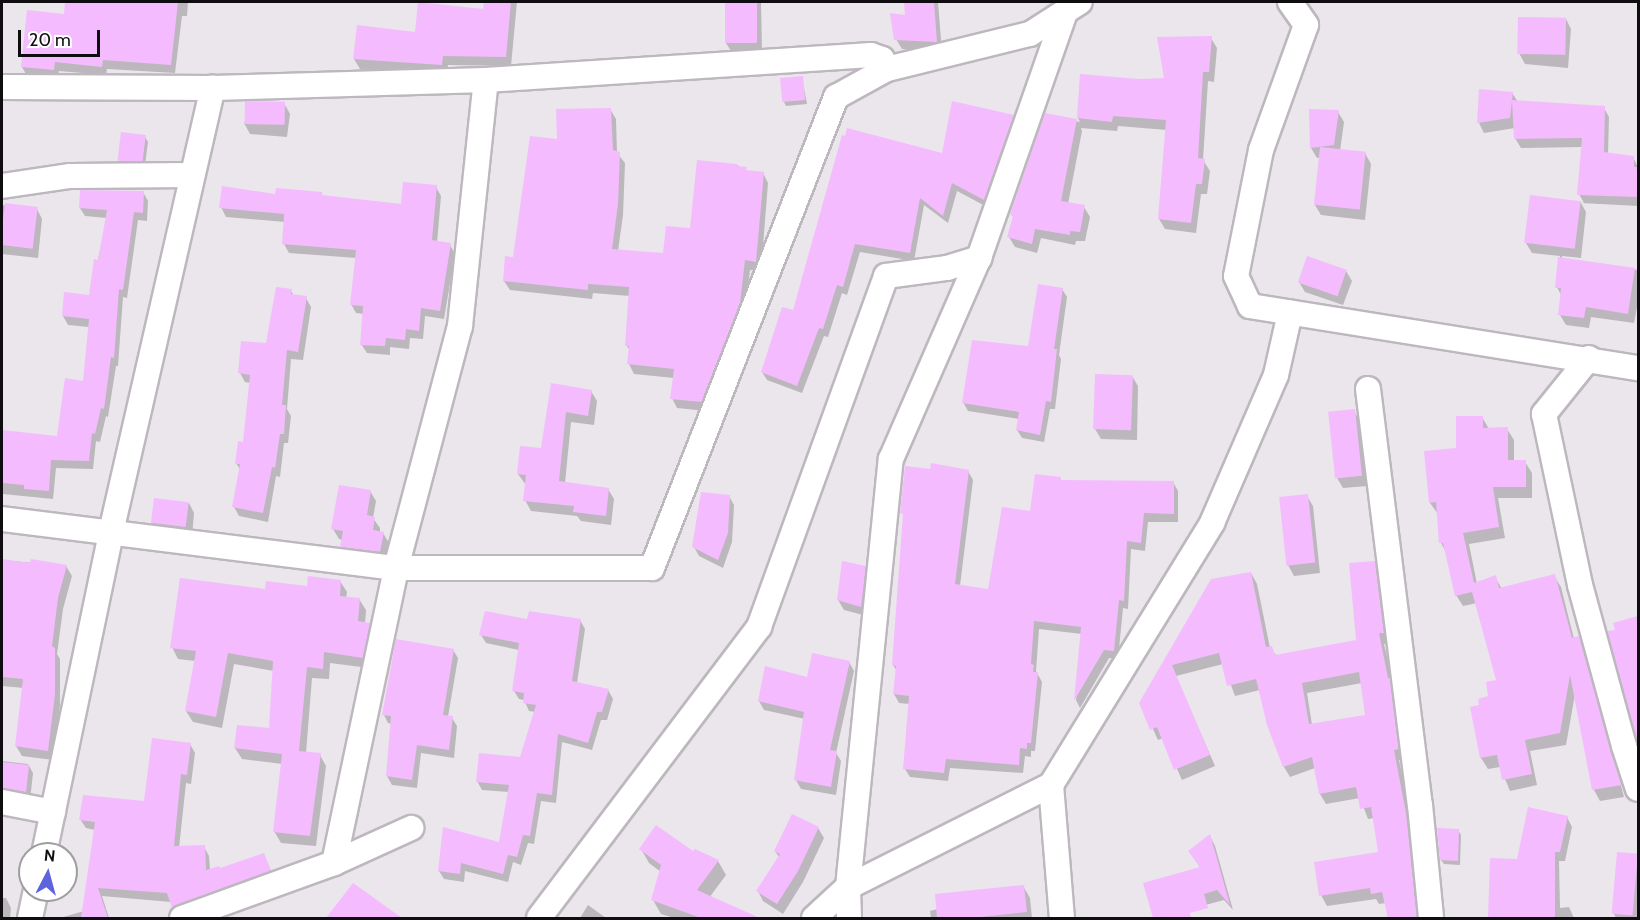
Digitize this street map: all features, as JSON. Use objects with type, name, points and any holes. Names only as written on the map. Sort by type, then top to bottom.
[{"type":"street","points":[[1290,2],[1306,25],[1261,150],[1236,276],[1250,306],[1588,358],[1638,368]]},
{"type":"street","points":[[2,519],[396,568],[652,568],[836,97],[887,69],[1030,34],[1073,7]]},
{"type":"street","points":[[849,918],[848,887],[891,459],[979,258],[1073,7]]},
{"type":"street","points":[[2,87],[213,88],[486,80],[871,55],[882,59],[887,69]]},
{"type":"street","points":[[334,863],[396,568],[460,326],[486,80]]},
{"type":"street","points":[[47,842],[111,532],[213,88]]},
{"type":"street","points":[[2,186],[70,176],[192,175]]},
{"type":"street","points":[[539,918],[759,627],[886,276],[947,268],[979,258]]},
{"type":"street","points":[[814,918],[848,887],[1052,785],[1212,523],[1276,375],[1290,313]]},
{"type":"street","points":[[1588,358],[1544,414],[1580,585],[1638,789]]},
{"type":"street","points":[[1368,389],[1414,758],[1431,918]]},
{"type":"street","points":[[1052,785],[1062,918]]},
{"type":"street","points":[[2,801],[54,812]]},
{"type":"street","points":[[182,918],[334,863],[411,828]]},
{"type":"street","points":[[30,918],[33,902]]},
{"type":"building","points":[[65,2],[178,2],[171,65],[103,60],[102,67],[55,62],[54,70],[21,67],[27,10],[64,14]]},
{"type":"building","points":[[418,2],[483,9],[484,2],[511,2],[506,57],[443,56],[442,65],[353,59],[357,25],[415,32]]},
{"type":"building","points":[[725,2],[757,2],[757,43],[725,43]]},
{"type":"building","points":[[904,2],[934,2],[937,42],[894,40],[890,13],[905,15]]},
{"type":"building","points":[[1518,17],[1566,18],[1565,55],[1517,54]]},
{"type":"building","points":[[1212,36],[1209,72],[1203,72],[1198,158],[1205,159],[1202,184],[1196,184],[1191,223],[1158,219],[1166,120],[1113,116],[1112,122],[1077,118],[1080,74],[1139,79],[1164,78],[1157,37]]},
{"type":"building","points":[[803,76],[805,100],[782,102],[780,78]]},
{"type":"building","points":[[1479,89],[1513,92],[1510,118],[1477,123]]},
{"type":"building","points":[[1512,100],[1605,106],[1604,152],[1634,156],[1634,167],[1638,167],[1638,197],[1577,195],[1582,138],[1514,139]]},
{"type":"building","points":[[245,101],[285,102],[285,125],[245,124]]},
{"type":"building","points":[[952,101],[1014,115],[984,200],[952,183],[943,216],[920,198],[910,253],[855,244],[843,287],[837,285],[823,329],[819,328],[797,386],[761,372],[782,307],[793,310],[842,135],[845,136],[847,128],[942,153]]},
{"type":"building","points":[[611,108],[613,150],[620,152],[618,204],[612,249],[663,253],[666,226],[690,228],[697,160],[737,164],[737,166],[747,167],[746,170],[764,172],[756,262],[745,260],[740,303],[702,402],[670,399],[674,369],[627,364],[629,346],[625,346],[629,287],[588,284],[588,290],[503,281],[505,256],[513,257],[530,136],[557,139],[556,109]]},
{"type":"building","points":[[1309,109],[1339,110],[1334,145],[1310,148]]},
{"type":"building","points":[[1045,113],[1077,119],[1061,201],[1085,205],[1080,232],[1070,231],[1070,235],[1035,229],[1032,244],[1007,237],[1013,216],[1010,214]]},
{"type":"building","points":[[121,132],[146,135],[142,164],[117,161]]},
{"type":"building","points":[[1320,147],[1366,152],[1360,209],[1314,205]]},
{"type":"building","points":[[403,182],[437,185],[432,240],[451,243],[440,311],[421,308],[419,331],[406,329],[405,340],[386,338],[385,346],[360,345],[363,306],[350,305],[356,250],[282,244],[284,214],[219,208],[222,186],[275,194],[276,188],[322,192],[322,195],[401,204]]},
{"type":"building","points":[[80,190],[144,191],[143,213],[134,212],[123,290],[119,289],[114,358],[111,357],[104,409],[101,408],[95,434],[92,433],[89,461],[51,460],[49,491],[24,489],[24,485],[2,483],[2,430],[57,436],[65,378],[83,381],[89,319],[62,316],[64,292],[89,295],[94,259],[98,260],[107,210],[79,208]]},
{"type":"building","points":[[1530,195],[1581,201],[1575,249],[1524,243]]},
{"type":"building","points":[[5,203],[38,207],[33,249],[2,245]]},
{"type":"building","points":[[1307,256],[1347,270],[1338,296],[1298,282]]},
{"type":"building","points":[[1558,257],[1635,268],[1628,314],[1586,307],[1584,318],[1558,315],[1561,288],[1555,288]]},
{"type":"building","points":[[1038,284],[1063,288],[1054,349],[1057,349],[1051,402],[1046,401],[1040,435],[1016,430],[1019,412],[962,403],[972,340],[1028,346]]},
{"type":"building","points":[[276,287],[292,289],[291,294],[307,296],[298,352],[287,350],[282,405],[286,405],[284,434],[280,434],[275,468],[272,467],[263,513],[232,507],[240,464],[235,464],[238,441],[243,442],[250,375],[238,373],[241,341],[266,343]]},
{"type":"building","points":[[1095,374],[1133,375],[1131,430],[1093,429]]},
{"type":"building","points":[[551,383],[592,390],[588,416],[566,412],[559,481],[609,488],[606,516],[573,512],[574,506],[523,501],[526,475],[517,474],[520,446],[541,448]]},
{"type":"building","points":[[1355,409],[1362,476],[1335,478],[1328,412]]},
{"type":"building","points":[[1456,416],[1483,416],[1483,428],[1508,427],[1508,460],[1526,460],[1526,487],[1493,487],[1499,527],[1463,533],[1474,583],[1496,575],[1499,588],[1555,574],[1572,638],[1579,636],[1622,785],[1592,790],[1570,675],[1560,733],[1525,740],[1532,774],[1502,780],[1497,755],[1480,758],[1470,707],[1479,705],[1478,699],[1488,696],[1486,682],[1496,680],[1472,592],[1455,596],[1443,543],[1439,543],[1436,502],[1429,503],[1424,451],[1456,448]]},
{"type":"building","points":[[931,463],[969,470],[955,584],[988,589],[1002,507],[1030,511],[1035,474],[1061,477],[1060,480],[1174,481],[1174,514],[1144,513],[1141,543],[1127,541],[1124,601],[1119,600],[1114,651],[1104,650],[1074,701],[1081,627],[1034,621],[1031,664],[1034,665],[1033,672],[1038,672],[1031,743],[1027,743],[1027,749],[1020,748],[1019,765],[946,759],[944,773],[903,769],[909,696],[893,694],[896,666],[892,665],[903,514],[900,513],[905,466],[930,469]]},
{"type":"building","points":[[339,485],[371,490],[367,515],[375,517],[373,530],[384,532],[380,552],[340,547],[343,531],[331,529]]},
{"type":"building","points":[[701,492],[730,495],[728,533],[718,560],[692,547]]},
{"type":"building","points":[[1308,494],[1315,563],[1286,566],[1279,497]]},
{"type":"building","points":[[154,498],[189,502],[186,527],[151,523]]},
{"type":"building","points":[[2,559],[30,563],[31,559],[67,565],[58,598],[52,646],[55,648],[55,694],[48,751],[15,746],[23,679],[2,677]]},
{"type":"building","points":[[842,561],[866,566],[861,607],[837,600]]},
{"type":"building","points":[[1375,561],[1384,633],[1379,633],[1388,678],[1390,678],[1399,749],[1394,750],[1406,813],[1417,918],[1388,918],[1382,892],[1371,894],[1370,888],[1319,896],[1314,862],[1378,852],[1371,807],[1360,809],[1356,787],[1319,794],[1312,757],[1283,767],[1267,725],[1256,679],[1227,686],[1219,653],[1172,665],[1210,755],[1174,770],[1157,727],[1150,730],[1139,703],[1211,579],[1251,572],[1266,647],[1272,646],[1275,655],[1356,640],[1349,563]],"holes":[[[1359,672],[1365,715],[1309,724],[1302,683]]]},
{"type":"building","points":[[308,576],[341,580],[340,596],[360,598],[358,621],[370,623],[363,658],[324,652],[323,669],[307,667],[299,751],[321,753],[310,836],[273,832],[282,754],[234,748],[237,725],[269,728],[273,661],[228,653],[216,717],[185,711],[196,651],[170,648],[180,578],[265,589],[266,581],[307,586]]},
{"type":"building","points":[[485,611],[527,619],[529,611],[581,619],[572,681],[609,689],[602,712],[597,712],[588,743],[558,734],[552,795],[537,793],[530,836],[523,835],[517,857],[508,855],[503,874],[461,863],[460,874],[438,871],[443,827],[499,842],[509,785],[476,782],[479,753],[520,757],[536,705],[523,703],[524,693],[512,691],[519,643],[479,635]]},
{"type":"building","points":[[1638,616],[1638,745],[1607,631],[1615,630],[1613,623]]},
{"type":"building","points":[[396,639],[454,649],[443,715],[453,716],[449,750],[417,745],[412,780],[386,776],[391,716],[382,715]]},
{"type":"building","points":[[812,653],[850,661],[830,750],[837,751],[831,787],[794,780],[804,712],[758,701],[765,666],[807,677]]},
{"type":"building","points":[[152,738],[191,743],[187,775],[181,774],[174,846],[205,845],[206,870],[219,866],[220,868],[264,853],[271,871],[172,908],[167,893],[98,888],[108,918],[81,918],[95,822],[79,820],[83,795],[144,801]]},
{"type":"building","points":[[2,762],[29,765],[26,792],[2,788]]},
{"type":"building","points":[[1528,807],[1568,816],[1560,852],[1555,852],[1555,918],[1488,918],[1490,858],[1517,859]]},
{"type":"building","points":[[792,814],[819,827],[798,871],[777,904],[756,891],[780,854],[774,851]]},
{"type":"building","points":[[656,825],[693,851],[695,849],[719,860],[697,890],[760,918],[701,918],[651,900],[661,865],[639,849]]},
{"type":"building","points":[[1437,828],[1459,829],[1458,861],[1440,860]]},
{"type":"building","points":[[1210,834],[1230,905],[1217,890],[1204,894],[1208,908],[1190,913],[1191,918],[1153,918],[1143,883],[1200,867],[1188,851]]},
{"type":"building","points":[[1617,852],[1638,854],[1633,916],[1612,914]]},
{"type":"building","points":[[353,883],[402,918],[326,918]]},
{"type":"building","points":[[1024,885],[1027,912],[971,918],[937,918],[935,894]]}]
